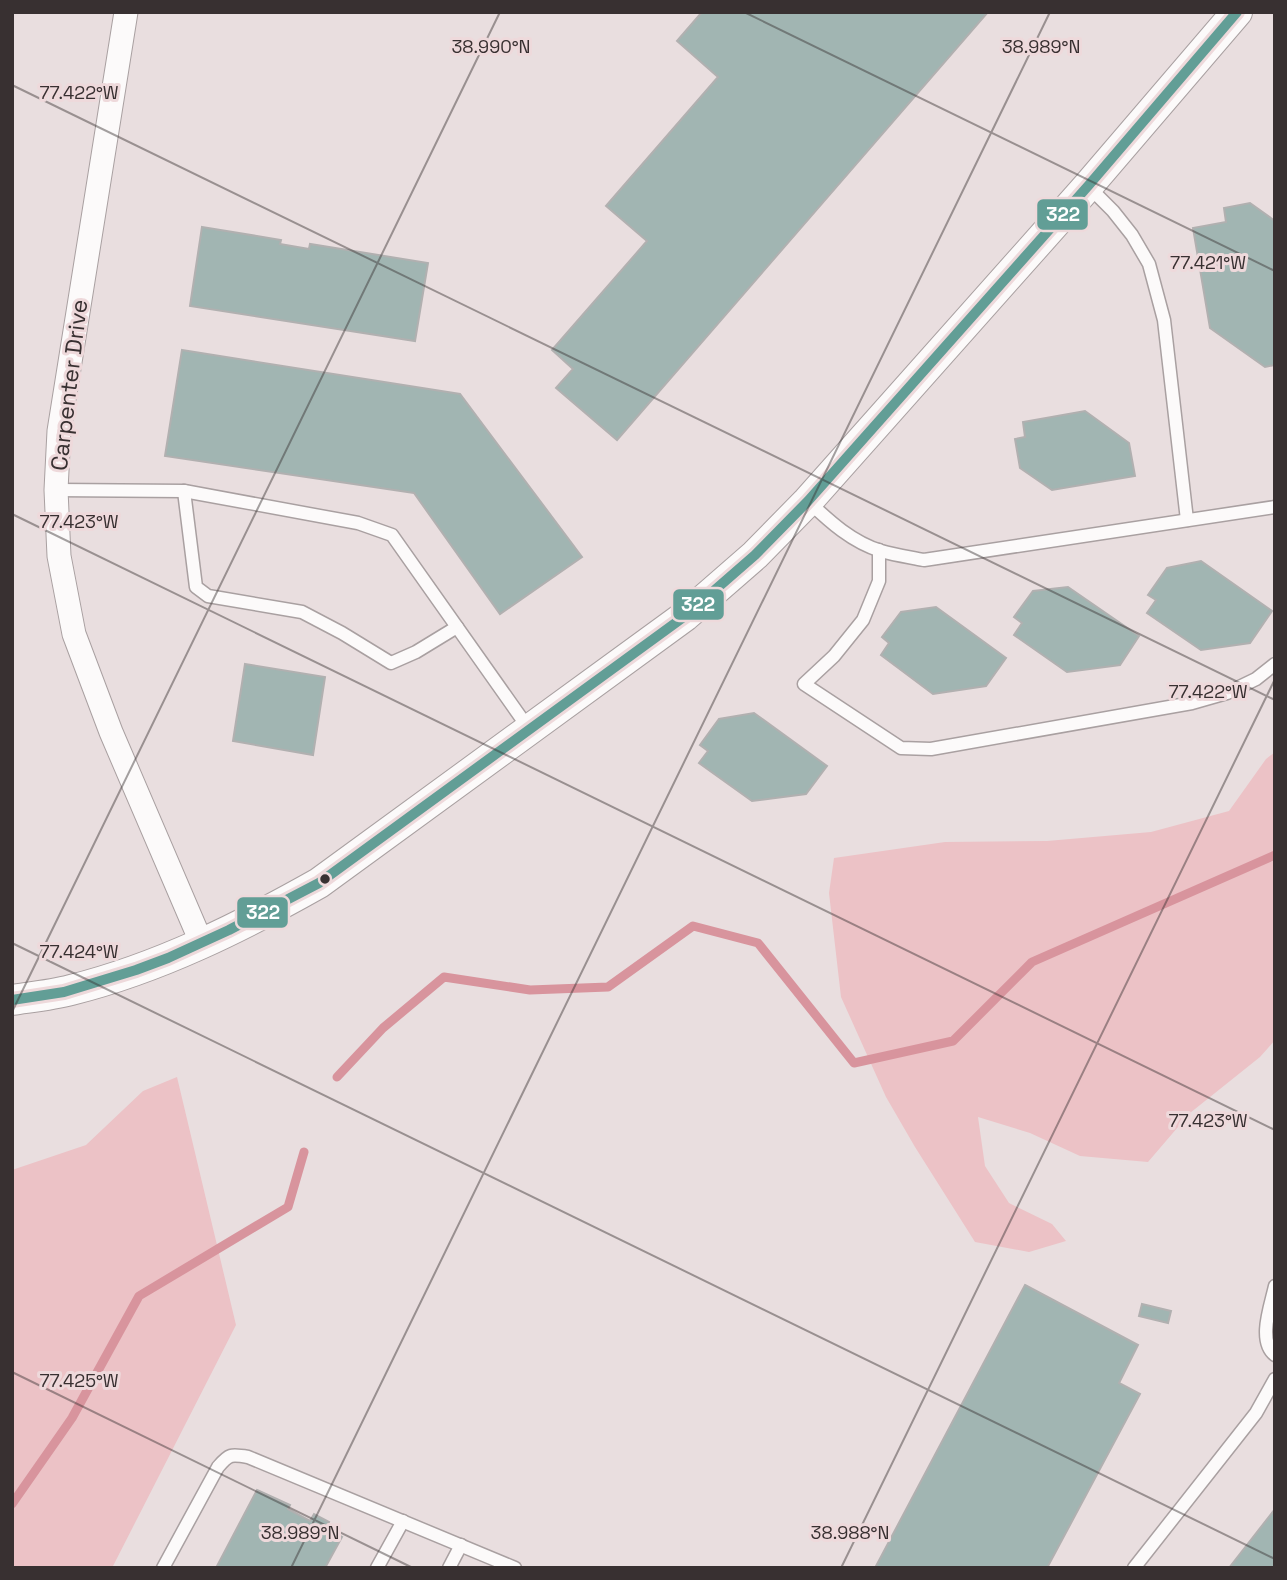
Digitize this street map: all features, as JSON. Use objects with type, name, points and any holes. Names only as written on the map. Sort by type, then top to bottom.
[{"type":"street","name":"Carpenter Drive","points":[[126,12],[59,431],[56,490],[59,556],[74,634],[111,732],[202,944]]},
{"type":"street","points":[[12,1000],[83,986],[145,967],[202,944],[319,883],[688,614],[755,555],[808,501],[1088,186],[1237,12]]},
{"type":"lane","points":[[1088,186],[1119,219],[1149,264],[1164,320],[1186,520]]},
{"type":"lane","points":[[56,490],[184,491],[358,523],[392,535],[530,729]]},
{"type":"lane","points":[[184,491],[196,587],[208,596],[302,612],[391,663],[416,652],[457,627]]},
{"type":"lane","points":[[808,501],[853,538],[879,550],[924,561],[1275,507]]},
{"type":"lane","points":[[879,550],[879,581],[863,620],[834,656],[804,684],[901,748],[931,749],[1192,703],[1227,693],[1256,679],[1275,664]]},
{"type":"lane","points":[[1275,1286],[1265,1336],[1270,1351],[1275,1355]]},
{"type":"lane","points":[[1135,1568],[1256,1413],[1275,1379]]},
{"type":"lane","points":[[163,1568],[218,1468],[226,1457],[234,1454],[247,1457],[515,1568]]},
{"type":"lane","points":[[377,1568],[403,1521]]},
{"type":"lane","points":[[449,1568],[461,1545]]},
{"type":"shaded area","points":[[1275,752],[1275,1040],[1260,1057],[1190,1113],[1148,1162],[1080,1156],[1030,1133],[978,1117],[985,1166],[1009,1203],[1052,1224],[1066,1241],[1029,1252],[975,1242],[886,1097],[841,997],[829,893],[834,858],[945,842],[1047,841],[1151,832],[1229,811],[1266,759]]},
{"type":"shaded area","points":[[177,1077],[236,1325],[112,1568],[12,1568],[12,1170],[86,1145],[143,1091]]},
{"type":"building","points":[[702,12],[988,12],[617,440],[556,388],[573,369],[552,350],[647,241],[606,206],[718,77],[677,41]]},
{"type":"building","points":[[1250,203],[1275,221],[1275,365],[1265,367],[1210,328],[1193,228],[1226,222],[1224,208]]},
{"type":"building","points":[[202,227],[281,240],[280,244],[309,249],[310,244],[428,263],[415,341],[190,306]]},
{"type":"building","points":[[182,350],[460,394],[582,557],[500,614],[414,493],[165,456]]},
{"type":"building","points":[[1085,411],[1129,443],[1135,476],[1052,490],[1020,468],[1015,439],[1025,437],[1023,422]]},
{"type":"building","points":[[1201,561],[1272,611],[1250,643],[1201,650],[1147,613],[1156,600],[1148,595],[1167,568]]},
{"type":"building","points":[[1068,587],[1139,636],[1120,665],[1067,672],[1014,635],[1022,623],[1014,617],[1033,591]]},
{"type":"building","points":[[936,607],[1006,658],[986,686],[933,694],[881,655],[889,643],[882,637],[901,612]]},
{"type":"building","points":[[245,664],[325,677],[313,755],[233,741]]},
{"type":"building","points":[[754,713],[827,766],[806,794],[752,801],[699,763],[708,751],[700,745],[719,719]]},
{"type":"building","points":[[1025,1285],[1138,1345],[1119,1383],[1140,1394],[1047,1568],[875,1568]]},
{"type":"building","points":[[1142,1304],[1171,1311],[1168,1323],[1139,1316]]},
{"type":"building","points":[[257,1490],[290,1505],[288,1509],[310,1521],[314,1514],[329,1522],[326,1528],[342,1537],[325,1568],[216,1568]]},
{"type":"building","points":[[1275,1509],[1275,1568],[1229,1568]]},
{"type":"waterway","points":[[337,1077],[383,1028],[444,977],[530,990],[608,987],[693,926],[758,943],[854,1063],[953,1041],[1032,962],[1275,855]]},
{"type":"waterway","points":[[12,1504],[72,1418],[139,1296],[288,1207],[304,1152]]},
{"type":"transit line","name":"322","points":[[12,1000],[64,992],[168,958],[319,883],[685,616],[755,555],[808,501],[1088,186],[1237,12]]}]
